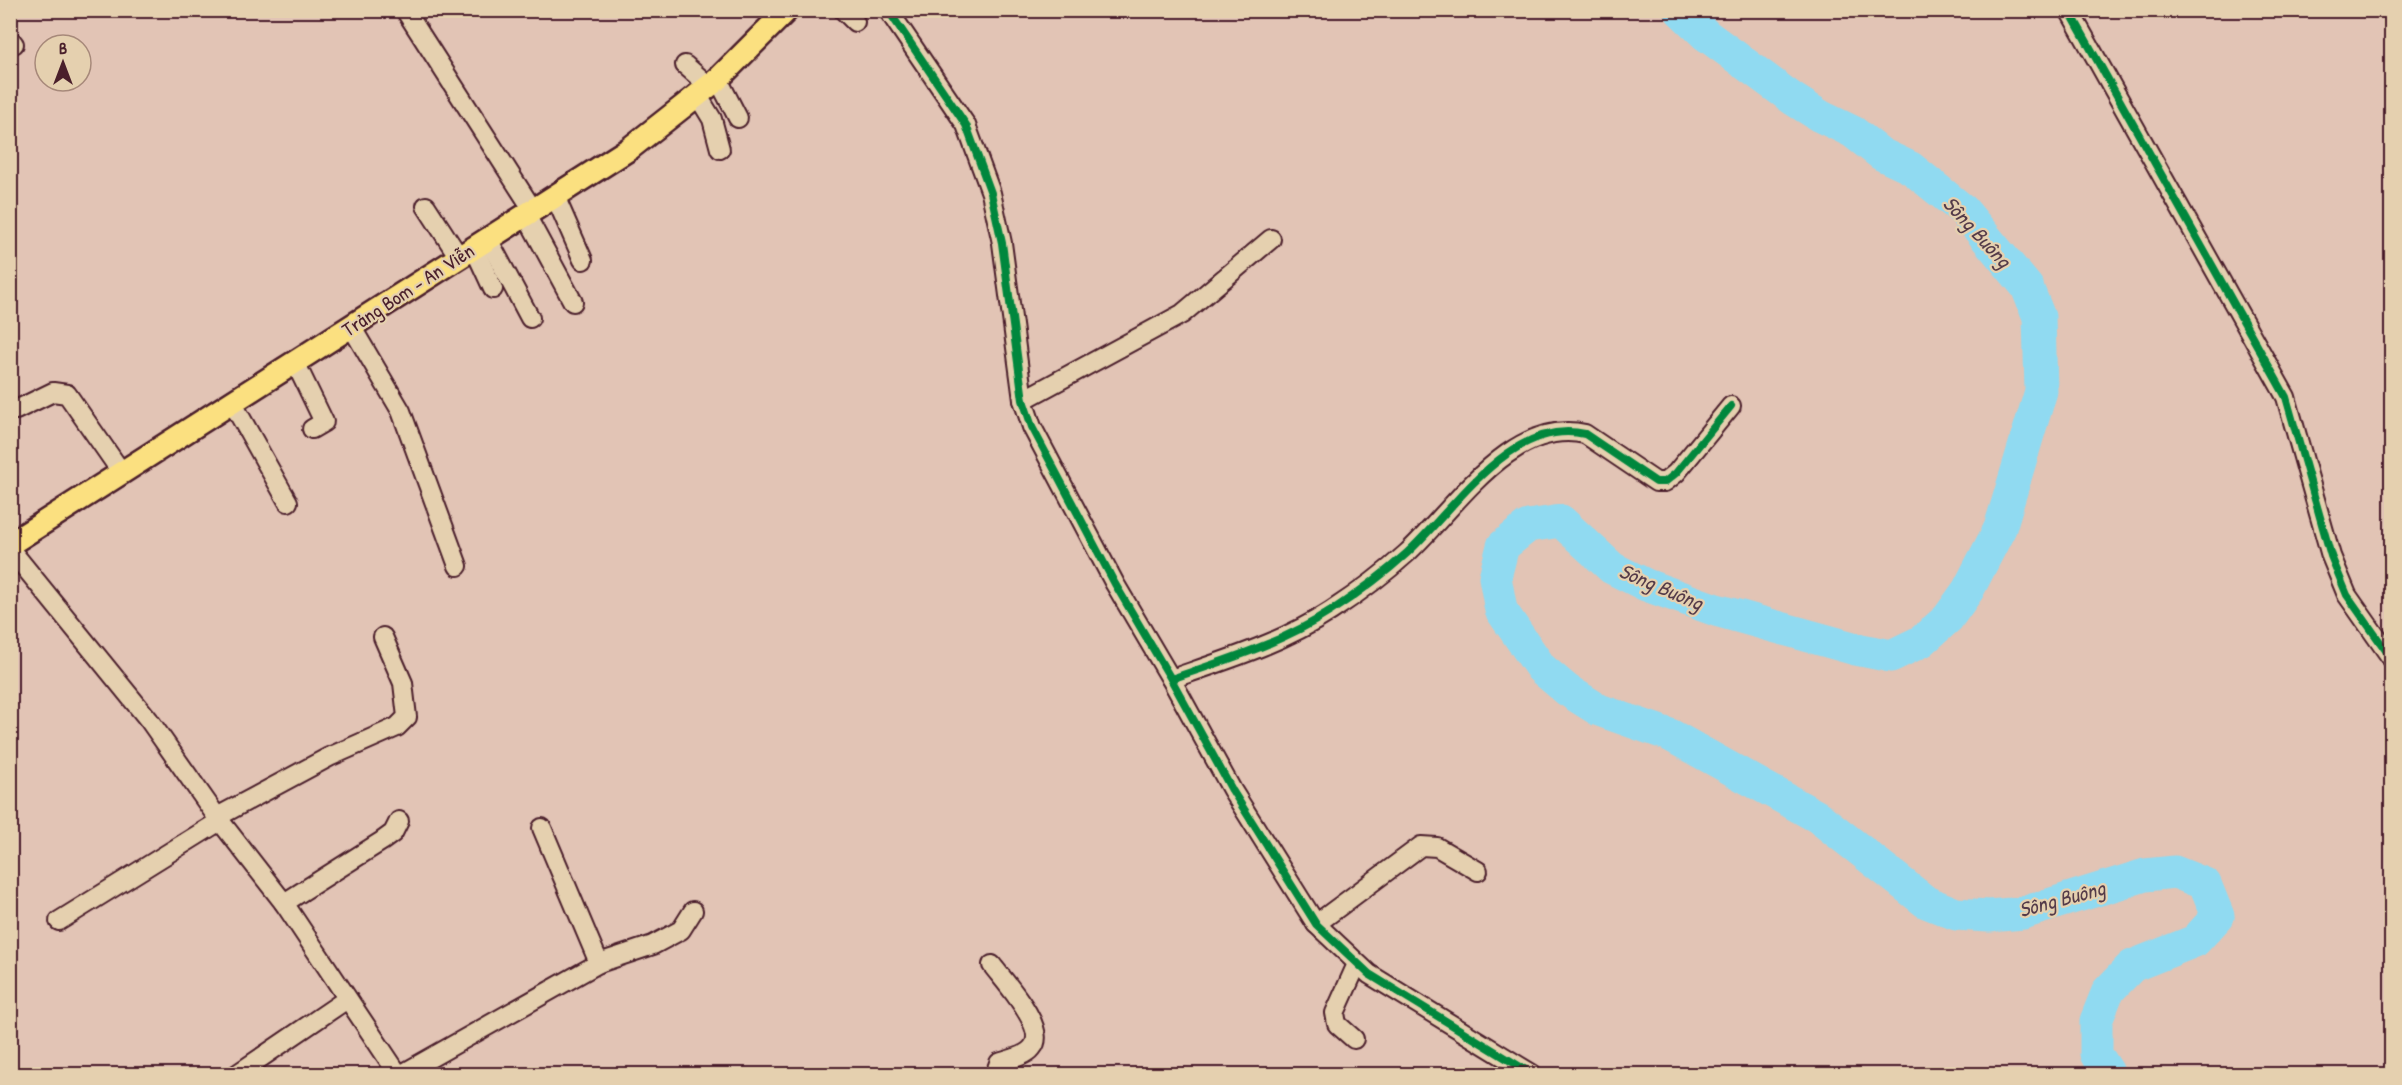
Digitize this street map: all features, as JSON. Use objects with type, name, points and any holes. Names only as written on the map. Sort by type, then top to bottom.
[{"type":"main road","name":"Trảng Bom - An Viễn","points":[[12,541],[629,150],[708,87],[780,13]]},
{"type":"street","points":[[405,10],[529,212],[573,302]]},
{"type":"street","points":[[888,10],[966,125],[991,193],[1002,243],[1023,400],[1032,427],[1114,584],[1171,679],[1232,790],[1316,924],[1358,964],[1369,974],[1533,1074]]},
{"type":"street","points":[[2069,10],[2286,397],[2331,556],[2347,595],[2391,659]]},
{"type":"street","points":[[685,65],[738,118]]},
{"type":"street","points":[[708,87],[712,119],[720,149]]},
{"type":"street","points":[[555,196],[583,260]]},
{"type":"street","points":[[426,206],[473,248],[530,318]]},
{"type":"street","points":[[1023,400],[1182,314],[1271,239]]},
{"type":"street","points":[[473,248],[493,289]]},
{"type":"street","points":[[351,326],[401,411],[458,566]]},
{"type":"street","points":[[295,362],[323,423]]},
{"type":"street","points":[[16,410],[53,392],[67,394],[122,472]]},
{"type":"street","points":[[232,402],[288,502]]},
{"type":"street","points":[[1171,679],[1267,645],[1332,610],[1407,553],[1467,489],[1513,451],[1548,435],[1573,431],[1585,434],[1656,482],[1665,482],[1676,473],[1731,406]]},
{"type":"street","points":[[12,541],[149,720],[219,819],[284,903],[400,1074],[598,963],[653,945],[681,930],[693,911]]},
{"type":"street","points":[[59,921],[219,819],[329,757],[397,727],[407,717],[403,683],[383,637]]},
{"type":"street","points":[[284,903],[382,842],[393,832],[399,821]]},
{"type":"street","points":[[542,828],[598,963]]},
{"type":"street","points":[[1316,924],[1421,846],[1437,847],[1478,871]]},
{"type":"street","points":[[1354,1039],[1337,1024],[1335,1013],[1358,964]]},
{"type":"street","points":[[992,965],[1027,1011],[1036,1033],[1030,1050],[999,1063],[995,1074]]},
{"type":"street","points":[[237,1074],[347,999]]},
{"type":"waterway","name":"Sông Buông","points":[[1680,10],[1706,35],[1793,99],[1820,116],[1853,132],[1881,154],[1911,168],[1963,210],[2027,287],[2039,317],[2041,391],[2000,528],[1968,590],[1948,618],[1922,641],[1891,656],[1856,649],[1716,610],[1646,585],[1612,568],[1561,521],[1528,526],[1503,546],[1495,577],[1501,610],[1541,668],[1567,690],[1599,710],[1670,735],[1818,817],[1926,902],[1956,914],[1989,916],[2023,913],[2145,875],[2175,872],[2205,884],[2218,916],[2195,941],[2132,966],[2108,991],[2096,1021],[2096,1054],[2109,1074]]},
{"type":"cycle path","points":[[888,10],[966,125],[991,193],[1002,243],[1023,400],[1032,427],[1115,584],[1232,790],[1316,924],[1369,974],[1532,1074]]},
{"type":"cycle path","points":[[2069,10],[2286,397],[2331,556],[2347,595],[2392,659]]},
{"type":"cycle path","points":[[1171,679],[1273,642],[1331,611],[1407,553],[1486,471],[1509,453],[1533,439],[1558,432],[1585,434],[1656,482],[1665,482],[1676,473],[1731,406]]}]
